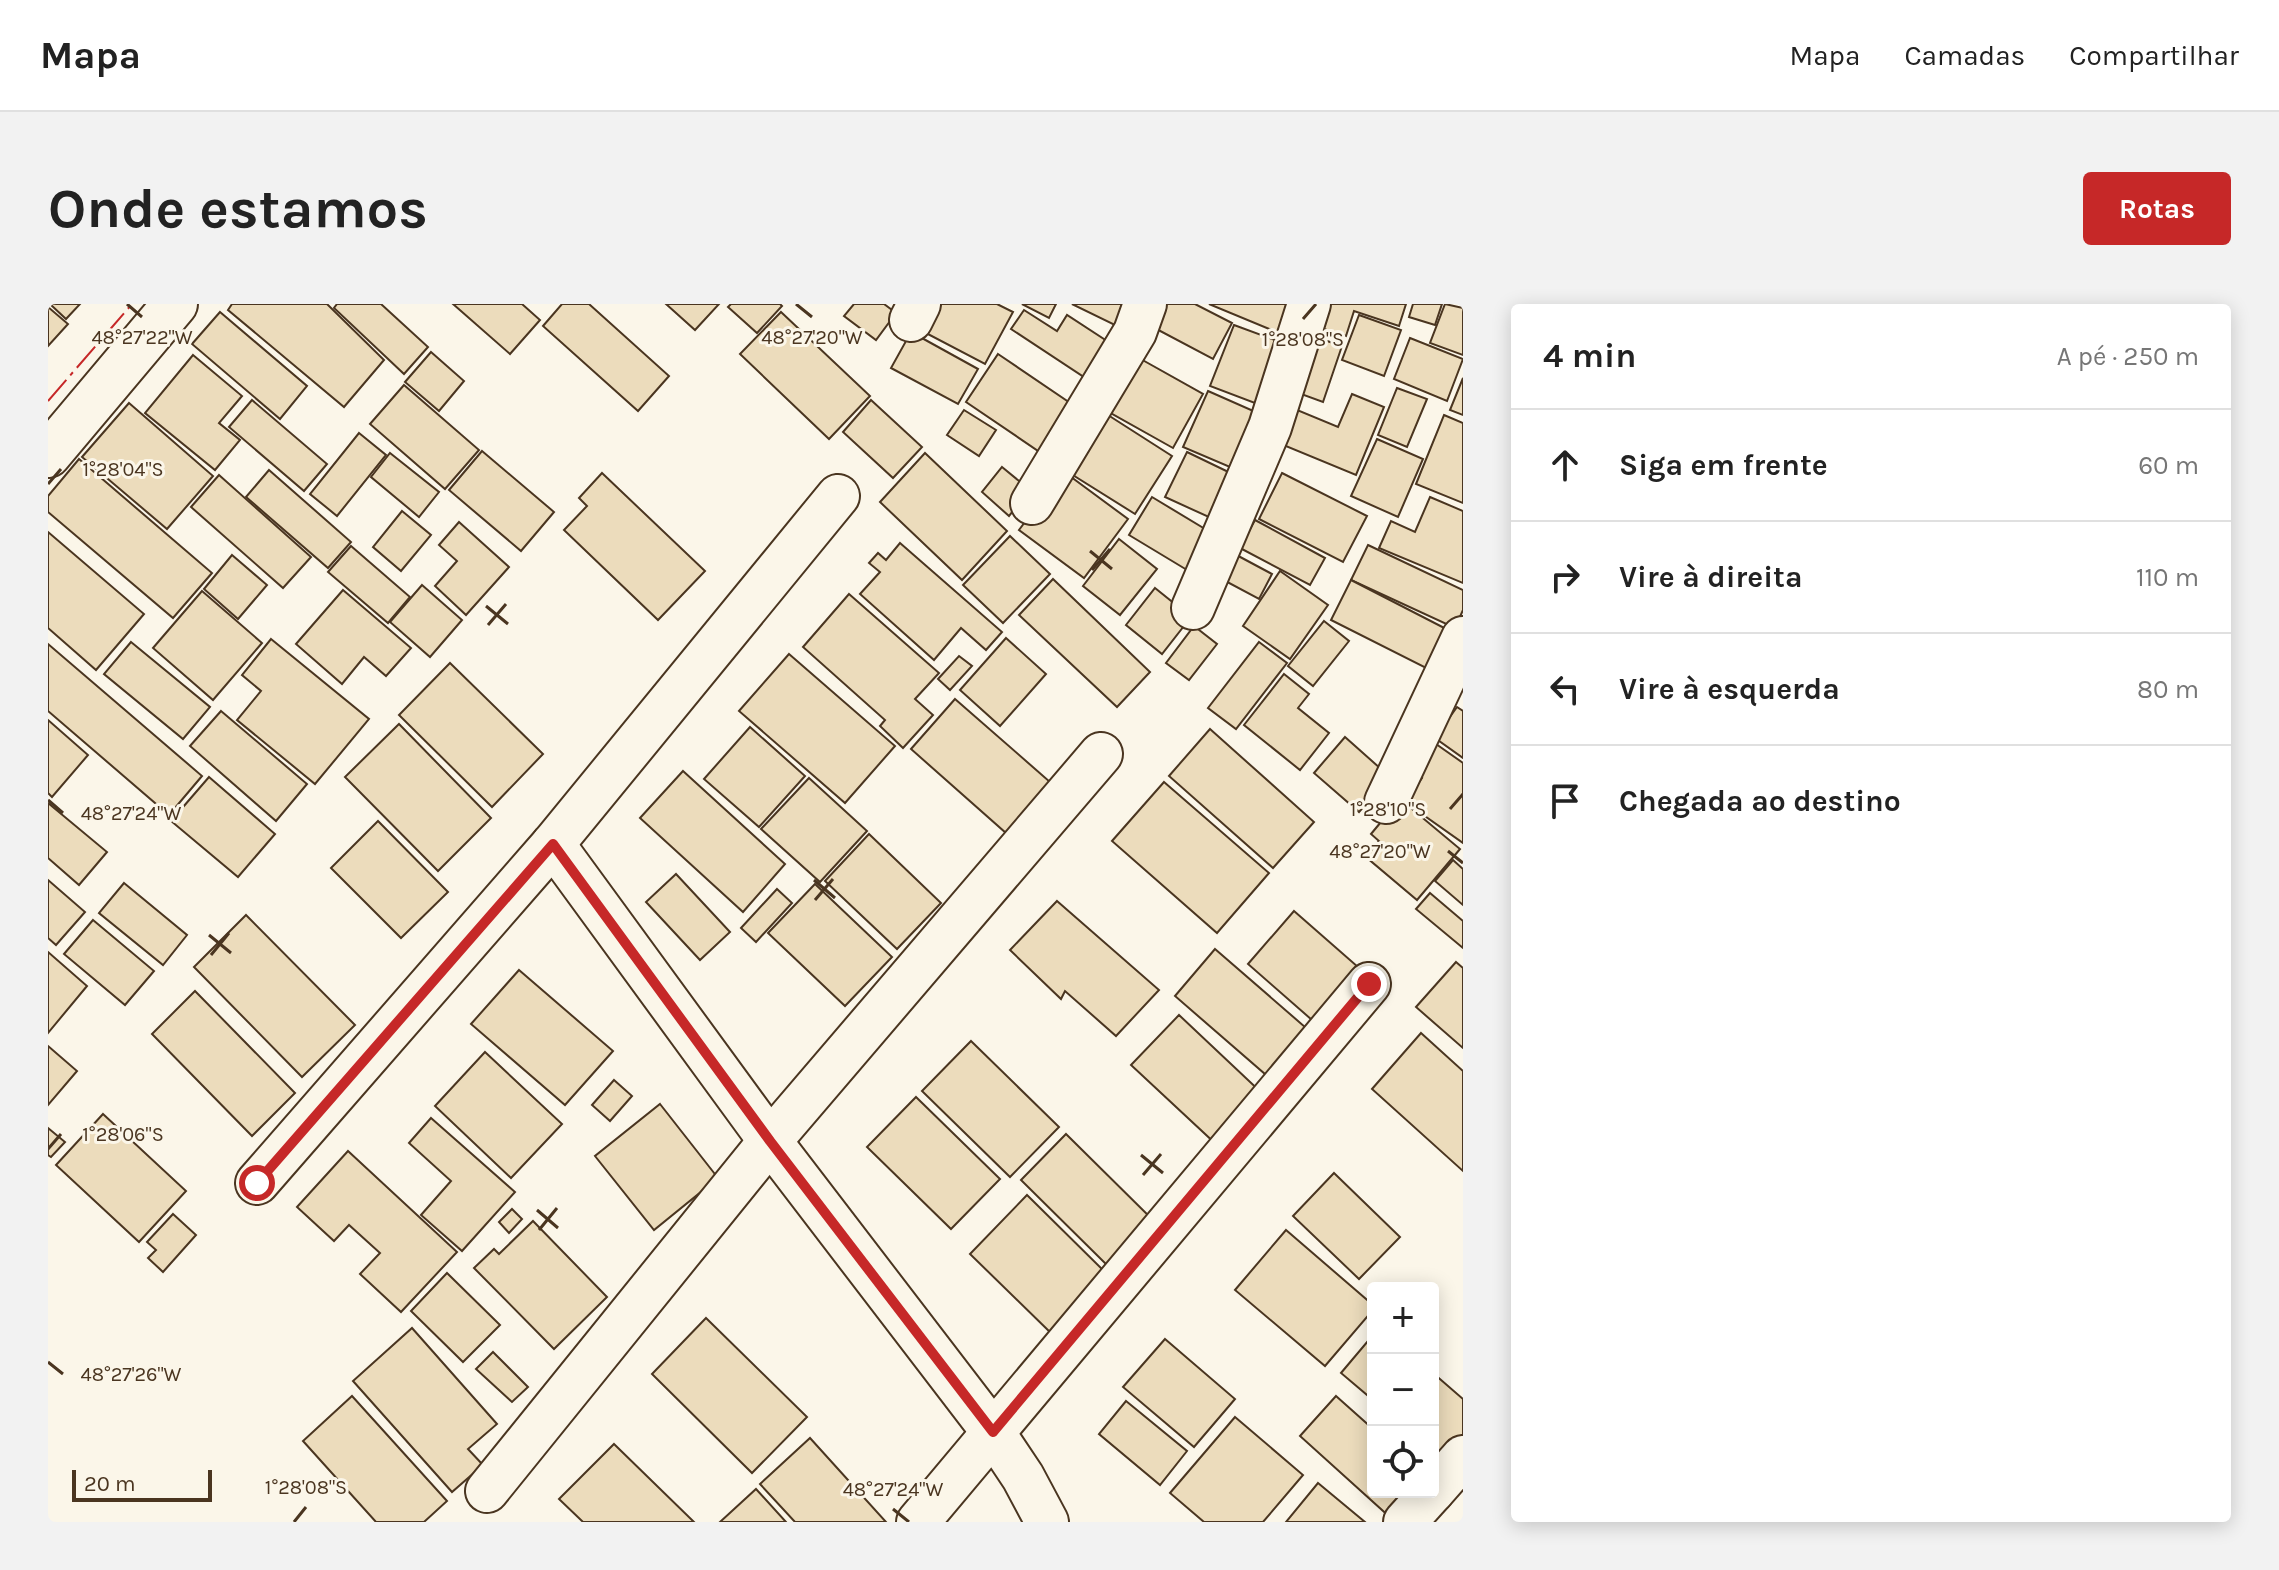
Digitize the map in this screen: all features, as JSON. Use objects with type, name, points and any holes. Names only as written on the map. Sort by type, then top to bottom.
[{"type":"street","points":[[48,455],[175,304]]},
{"type":"street","points":[[1032,503],[1135,332],[1145,304]]},
{"type":"street","points":[[1193,608],[1270,427],[1309,304]]},
{"type":"street","points":[[257,1183],[553,844],[838,496]]},
{"type":"street","points":[[1386,802],[1463,638]]},
{"type":"street","points":[[487,1491],[770,1141],[1101,754]]},
{"type":"street","points":[[553,844],[770,1141],[993,1432],[1023,1477],[1047,1522]]},
{"type":"street","points":[[918,1522],[1369,984]]},
{"type":"street","points":[[1439,1483],[1463,1457]]},
{"type":"street","points":[[1405,1522],[1426,1498]]},
{"type":"building","points":[[50,304],[80,304],[66,319]]},
{"type":"building","points":[[232,304],[327,304],[384,360],[344,407],[228,310]]},
{"type":"building","points":[[337,304],[381,304],[428,347],[404,374],[334,308]]},
{"type":"building","points":[[453,304],[522,304],[540,320],[510,354]]},
{"type":"building","points":[[562,304],[589,304],[669,376],[638,411],[543,326]]},
{"type":"building","points":[[666,304],[719,304],[695,330]]},
{"type":"building","points":[[731,304],[782,306],[757,333],[728,307]]},
{"type":"building","points":[[854,304],[884,304],[896,313],[876,340],[844,316]]},
{"type":"building","points":[[938,304],[997,304],[1013,312],[985,364],[924,332]]},
{"type":"building","points":[[1022,304],[1056,304],[1049,318]]},
{"type":"building","points":[[1072,304],[1135,304],[1123,329]]},
{"type":"building","points":[[1158,304],[1195,304],[1232,323],[1213,359],[1147,324]]},
{"type":"building","points":[[1209,304],[1299,304],[1286,336]]},
{"type":"building","points":[[1315,304],[1406,304],[1399,326],[1354,311],[1346,336],[1308,324]]},
{"type":"building","points":[[1413,304],[1442,304],[1435,325],[1409,317]]},
{"type":"building","points":[[1445,304],[1463,308],[1463,355],[1430,343]]},
{"type":"building","points":[[48,307],[68,324],[48,346]]},
{"type":"building","points":[[1024,310],[1057,331],[1067,315],[1110,343],[1087,379],[1011,329]]},
{"type":"building","points":[[220,312],[307,386],[280,419],[192,344]]},
{"type":"building","points":[[781,312],[870,396],[829,439],[740,354]]},
{"type":"building","points":[[1359,315],[1401,330],[1384,376],[1342,360]]},
{"type":"building","points":[[1234,325],[1291,346],[1268,408],[1210,386]]},
{"type":"building","points":[[911,332],[978,369],[958,404],[891,368]]},
{"type":"building","points":[[1309,335],[1342,346],[1323,402],[1290,390]]},
{"type":"building","points":[[1410,338],[1463,359],[1447,401],[1394,379]]},
{"type":"building","points":[[431,352],[464,381],[439,411],[405,382]]},
{"type":"building","points":[[1130,353],[1203,394],[1173,448],[1100,407]]},
{"type":"building","points":[[998,354],[1079,409],[1047,457],[966,402]]},
{"type":"building","points":[[193,355],[242,396],[219,423],[240,440],[215,470],[145,413]]},
{"type":"building","points":[[1463,378],[1463,415],[1450,410]]},
{"type":"building","points":[[404,385],[479,450],[445,489],[370,424]]},
{"type":"building","points":[[1397,388],[1427,399],[1407,447],[1378,435]]},
{"type":"building","points":[[1208,391],[1267,417],[1244,473],[1183,447]]},
{"type":"building","points":[[1352,394],[1384,407],[1356,475],[1276,442],[1290,407],[1338,427]]},
{"type":"building","points":[[252,400],[327,464],[304,491],[229,427]]},
{"type":"building","points":[[871,400],[922,447],[893,478],[843,432]]},
{"type":"building","points":[[129,403],[213,476],[167,529],[82,457]]},
{"type":"building","points":[[1097,408],[1172,456],[1135,514],[1060,467]]},
{"type":"building","points":[[964,410],[996,430],[979,456],[947,435]]},
{"type":"building","points":[[1444,415],[1463,423],[1463,503],[1416,484]]},
{"type":"building","points":[[359,433],[386,455],[337,516],[310,494]]},
{"type":"building","points":[[1377,439],[1423,459],[1398,517],[1351,496]]},
{"type":"building","points":[[482,451],[554,512],[521,551],[449,490]]},
{"type":"building","points":[[1187,452],[1243,479],[1222,523],[1165,497]]},
{"type":"building","points":[[390,453],[439,492],[419,517],[371,477]]},
{"type":"building","points":[[925,453],[1007,531],[962,580],[880,502]]},
{"type":"building","points":[[79,459],[212,573],[173,618],[48,512],[48,496]]},
{"type":"building","points":[[1002,467],[1030,490],[1009,516],[982,492]]},
{"type":"building","points":[[269,470],[351,542],[328,568],[246,497]]},
{"type":"building","points":[[1063,471],[1128,519],[1084,578],[1019,530]]},
{"type":"building","points":[[602,473],[705,571],[658,620],[564,530],[587,506],[579,498]]},
{"type":"building","points":[[1282,473],[1367,516],[1343,562],[1259,519]]},
{"type":"building","points":[[219,475],[311,557],[283,588],[191,507]]},
{"type":"building","points":[[1152,497],[1215,535],[1192,573],[1129,535]]},
{"type":"building","points":[[1430,497],[1463,511],[1463,583],[1379,548],[1391,521],[1415,532]]},
{"type":"building","points":[[402,511],[431,535],[401,571],[373,547]]},
{"type":"building","points":[[1255,520],[1325,558],[1310,585],[1240,548]]},
{"type":"building","points":[[459,522],[509,567],[466,615],[435,586],[457,561],[439,545]]},
{"type":"building","points":[[48,532],[144,614],[96,670],[48,628]]},
{"type":"building","points":[[1010,536],[1050,574],[1003,623],[963,585]]},
{"type":"building","points":[[1119,539],[1157,569],[1120,615],[1083,586]]},
{"type":"building","points":[[900,543],[1002,632],[986,650],[961,628],[934,660],[860,594],[880,572],[869,563],[878,553],[886,560]]},
{"type":"building","points":[[1368,545],[1463,590],[1463,610],[1455,628],[1351,580]]},
{"type":"building","points":[[351,546],[410,597],[388,623],[328,572]]},
{"type":"building","points":[[1229,551],[1272,574],[1259,599],[1216,576]]},
{"type":"building","points":[[232,555],[267,585],[238,619],[204,589]]},
{"type":"building","points":[[1280,571],[1328,605],[1290,659],[1243,626]]},
{"type":"building","points":[[1053,579],[1150,672],[1117,707],[1019,615]]},
{"type":"building","points":[[1351,580],[1456,634],[1436,673],[1331,620]]},
{"type":"building","points":[[422,585],[462,620],[430,657],[390,622]]},
{"type":"building","points":[[1155,588],[1191,617],[1162,654],[1126,625]]},
{"type":"building","points":[[343,590],[411,648],[386,676],[364,657],[342,684],[296,644]]},
{"type":"building","points":[[202,591],[262,643],[213,700],[153,648]]},
{"type":"building","points":[[849,594],[939,673],[915,699],[933,715],[903,748],[880,726],[885,720],[803,647]]},
{"type":"building","points":[[1324,621],[1349,641],[1313,686],[1288,666]]},
{"type":"building","points":[[1194,626],[1217,644],[1189,680],[1166,663]]},
{"type":"building","points":[[1006,638],[1046,674],[1000,726],[960,690]]},
{"type":"building","points":[[271,639],[369,719],[315,784],[237,720],[261,691],[242,675]]},
{"type":"building","points":[[131,642],[210,707],[183,739],[104,674]]},
{"type":"building","points":[[1259,642],[1287,663],[1236,729],[1208,708]]},
{"type":"building","points":[[48,644],[202,776],[169,815],[48,711]]},
{"type":"building","points":[[789,654],[895,746],[845,803],[739,711]]},
{"type":"building","points":[[959,656],[972,666],[950,690],[938,679]]},
{"type":"building","points":[[450,663],[543,754],[492,807],[399,715]]},
{"type":"building","points":[[1284,674],[1309,694],[1298,708],[1329,733],[1300,770],[1244,725]]},
{"type":"building","points":[[955,699],[1050,782],[1006,833],[911,749]]},
{"type":"building","points":[[1457,707],[1463,711],[1463,758],[1435,738]]},
{"type":"building","points":[[221,711],[307,784],[276,821],[190,746]]},
{"type":"building","points":[[48,720],[88,755],[52,797],[48,793]]},
{"type":"building","points":[[399,724],[491,818],[438,871],[345,777]]},
{"type":"building","points":[[750,727],[805,776],[759,827],[704,779]]},
{"type":"building","points":[[1210,729],[1314,822],[1273,868],[1169,776]]},
{"type":"building","points":[[1345,737],[1390,777],[1359,812],[1314,773]]},
{"type":"building","points":[[1436,744],[1463,763],[1463,843],[1405,802],[1422,778],[1415,773]]},
{"type":"building","points":[[683,771],[785,864],[743,912],[640,818]]},
{"type":"building","points":[[209,777],[275,834],[238,877],[171,821]]},
{"type":"building","points":[[809,778],[867,831],[820,882],[761,829]]},
{"type":"building","points":[[1164,782],[1269,873],[1217,933],[1112,841]]},
{"type":"building","points":[[1400,799],[1460,849],[1417,900],[1366,857],[1379,841],[1371,834]]},
{"type":"building","points":[[48,803],[107,852],[79,885],[48,858]]},
{"type":"building","points":[[378,821],[448,892],[401,938],[331,868]]},
{"type":"building","points":[[869,834],[941,903],[897,949],[825,881]]},
{"type":"building","points":[[1453,860],[1463,869],[1463,905],[1435,881]]},
{"type":"building","points":[[676,874],[730,932],[700,960],[646,902]]},
{"type":"building","points":[[48,880],[85,912],[56,945],[48,938]]},
{"type":"building","points":[[124,883],[187,935],[163,965],[99,913]]},
{"type":"building","points":[[815,884],[892,957],[845,1006],[768,933]]},
{"type":"building","points":[[777,889],[792,903],[756,942],[741,928]]},
{"type":"building","points":[[1430,893],[1463,921],[1463,948],[1416,909]]},
{"type":"building","points":[[1057,901],[1159,990],[1116,1036],[1065,991],[1061,999],[1010,950]]},
{"type":"building","points":[[1294,911],[1366,974],[1320,1027],[1248,964]]},
{"type":"building","points":[[246,915],[355,1025],[302,1077],[194,967]]},
{"type":"building","points":[[93,920],[154,971],[125,1005],[64,954]]},
{"type":"building","points":[[1215,949],[1313,1034],[1273,1081],[1175,996]]},
{"type":"building","points":[[48,952],[87,986],[48,1033]]},
{"type":"building","points":[[1456,962],[1463,968],[1463,1048],[1416,1007]]},
{"type":"building","points":[[519,970],[613,1051],[565,1105],[471,1024]]},
{"type":"building","points":[[195,991],[295,1093],[252,1136],[152,1034]]},
{"type":"building","points":[[1179,1015],[1265,1096],[1218,1146],[1131,1065]]},
{"type":"building","points":[[1421,1033],[1463,1071],[1463,1171],[1372,1089]]},
{"type":"building","points":[[971,1041],[1059,1127],[1010,1177],[922,1091]]},
{"type":"building","points":[[48,1046],[77,1071],[48,1105]]},
{"type":"building","points":[[485,1052],[562,1124],[511,1178],[435,1106]]},
{"type":"building","points":[[614,1080],[632,1096],[610,1121],[592,1105]]},
{"type":"building","points":[[916,1097],[1000,1179],[951,1229],[867,1147]]},
{"type":"building","points":[[660,1104],[718,1178],[654,1230],[595,1156]]},
{"type":"building","points":[[103,1114],[186,1191],[139,1242],[56,1165]]},
{"type":"building","points":[[431,1118],[515,1192],[462,1251],[421,1215],[451,1181],[409,1143]]},
{"type":"building","points":[[48,1128],[65,1142],[51,1157],[48,1155]]},
{"type":"building","points":[[1066,1134],[1159,1226],[1114,1272],[1021,1180]]},
{"type":"building","points":[[348,1151],[457,1252],[401,1312],[360,1274],[380,1253],[349,1225],[334,1241],[297,1207]]},
{"type":"building","points":[[1334,1173],[1400,1237],[1359,1279],[1293,1216]]},
{"type":"building","points":[[1027,1195],[1110,1277],[1053,1335],[970,1254]]},
{"type":"building","points":[[512,1209],[522,1219],[509,1233],[499,1222]]},
{"type":"building","points":[[173,1214],[196,1235],[163,1272],[148,1258],[156,1250],[147,1242]]},
{"type":"building","points":[[533,1221],[607,1297],[554,1349],[474,1268],[494,1249],[499,1254]]},
{"type":"building","points":[[1286,1230],[1367,1300],[1367,1317],[1325,1366],[1235,1290]]},
{"type":"building","points":[[447,1273],[500,1325],[463,1362],[411,1311]]},
{"type":"building","points":[[706,1318],[807,1417],[752,1473],[652,1374]]},
{"type":"building","points":[[412,1328],[497,1424],[468,1449],[483,1465],[452,1492],[353,1381]]},
{"type":"building","points":[[1165,1339],[1235,1399],[1194,1447],[1123,1387]]},
{"type":"building","points":[[1367,1342],[1367,1395],[1341,1373]]},
{"type":"building","points":[[493,1352],[528,1387],[512,1402],[476,1369]]},
{"type":"building","points":[[1439,1378],[1463,1399],[1463,1441],[1445,1462],[1439,1456]]},
{"type":"building","points":[[352,1396],[447,1501],[424,1522],[376,1522],[303,1441]]},
{"type":"building","points":[[1336,1396],[1367,1424],[1367,1496],[1300,1436]]},
{"type":"building","points":[[1126,1401],[1187,1451],[1160,1485],[1099,1434]]},
{"type":"building","points":[[1235,1417],[1303,1475],[1263,1522],[1204,1522],[1170,1493]]},
{"type":"building","points":[[810,1438],[886,1522],[795,1522],[760,1484]]},
{"type":"building","points":[[614,1444],[694,1522],[583,1522],[559,1499]]},
{"type":"building","points":[[1318,1483],[1365,1522],[1286,1522]]},
{"type":"building","points":[[756,1489],[786,1522],[720,1522]]},
{"type":"building","points":[[1369,1498],[1411,1498],[1392,1519]]},
{"type":"power","points":[[48,401],[132,304]]},
{"type":"route","points":[[257,1183],[553,844],[770,1141],[993,1432],[1369,984]]}]
